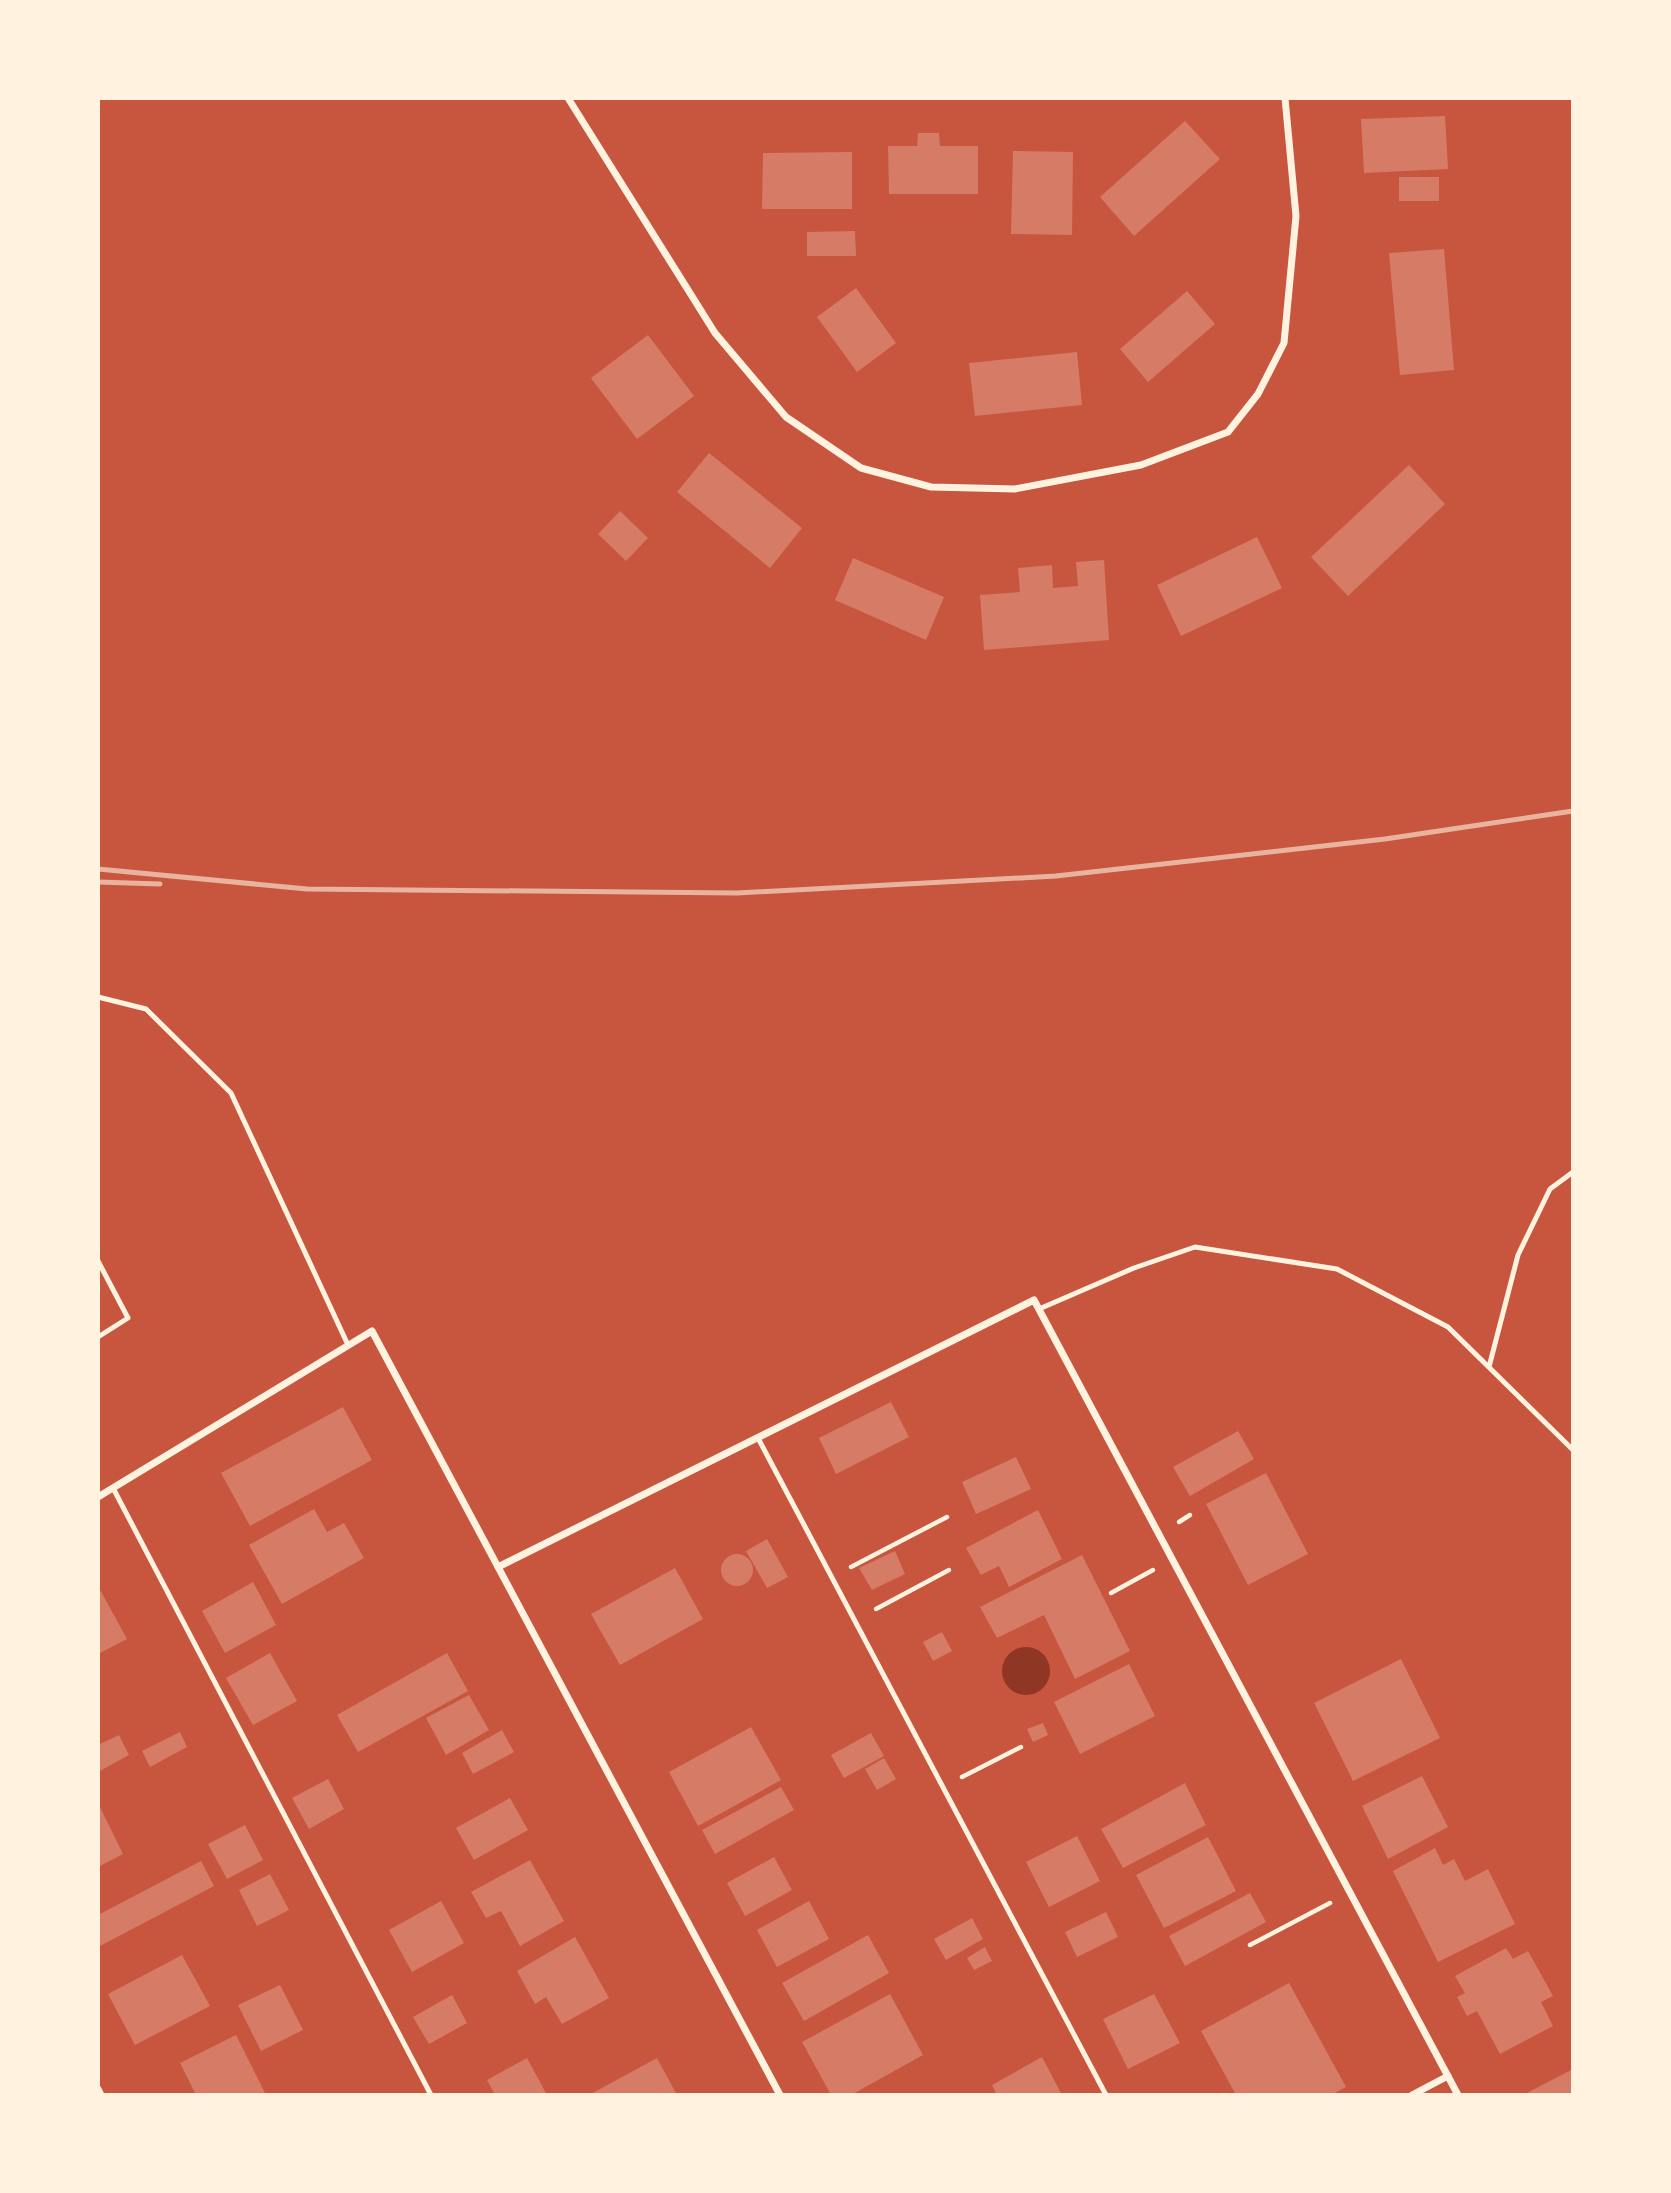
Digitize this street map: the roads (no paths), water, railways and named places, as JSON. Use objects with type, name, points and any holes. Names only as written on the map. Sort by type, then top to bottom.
[{"type":"street","points":[[568,98],[715,333],[786,417],[861,468],[931,486],[1015,488],[1141,464],[1228,432],[1258,394],[1284,343],[1295,229],[1285,98]]},
{"type":"street","points":[[498,1567],[1034,1300],[1458,2095]]},
{"type":"street","points":[[98,1497],[372,1331],[780,2095]]},
{"type":"street","points":[[1412,2095],[1448,2076]]},
{"type":"street","points":[[98,2089],[101,2095]]},
{"type":"lane","points":[[98,997],[146,1009],[231,1093],[348,1345]]},
{"type":"lane","points":[[1489,1367],[1518,1255],[1550,1189],[1573,1172]]},
{"type":"lane","points":[[1039,1309],[1134,1268],[1195,1247],[1337,1269],[1448,1327],[1573,1450]]},
{"type":"lane","points":[[98,1261],[128,1318],[98,1337]]},
{"type":"lane","points":[[758,1438],[1106,2095]]},
{"type":"lane","points":[[113,1488],[431,2095]]},
{"type":"railway","points":[[98,869],[307,889],[737,893],[1056,876],[1385,839],[1573,811]]},
{"type":"railway","points":[[98,882],[160,884]]}]
